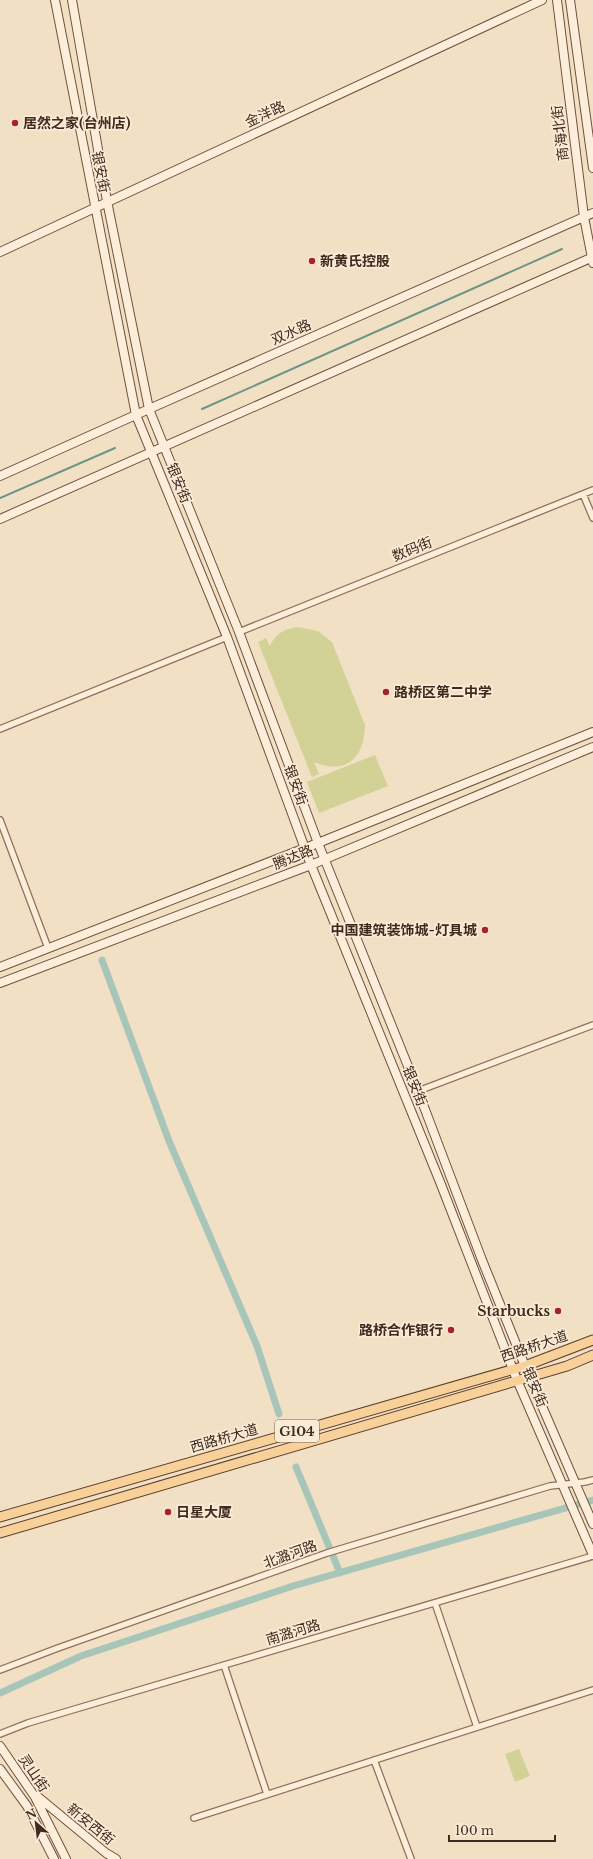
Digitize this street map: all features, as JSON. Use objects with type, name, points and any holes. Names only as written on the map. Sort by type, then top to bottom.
[{"type":"main road","name":"银安街","points":[[55,0],[136,415],[227,637],[311,865],[448,1202],[517,1380],[593,1556]]},
{"type":"main road","name":"银安街","points":[[72,0],[107,201],[149,409],[239,632],[324,859],[418,1091],[482,1260],[529,1376],[591,1520]]},
{"type":"main road","name":"金洋路","points":[[0,252],[542,0]]},
{"type":"main road","name":"商海北街","points":[[557,0],[584,217],[592,259]]},
{"type":"main road","name":"商海北街","points":[[570,0],[593,168]]},
{"type":"main road","name":"双水路","points":[[0,476],[593,213]]},
{"type":"main road","points":[[0,519],[592,259]]},
{"type":"main road","name":"腾达路","points":[[0,967],[318,843],[593,732]]},
{"type":"main road","name":"腾达路","points":[[0,983],[311,865],[593,748]]},
{"type":"main road","name":"西路桥大道","points":[[0,1517],[525,1366],[593,1340]]},
{"type":"main road","name":"西路桥大道","points":[[0,1532],[567,1366],[593,1355]]},
{"type":"main road","name":"灵山街","points":[[0,1746],[32,1793],[66,1859]]},
{"type":"main road","name":"灵山街","points":[[0,1769],[27,1806],[54,1859]]},
{"type":"main road","name":"新安西街","points":[[32,1793],[106,1853],[116,1859]]},
{"type":"street","name":"数码街","points":[[239,632],[593,490]]},
{"type":"street","points":[[583,494],[593,518]]},
{"type":"street","points":[[0,729],[227,637]]},
{"type":"street","points":[[0,820],[48,948]]},
{"type":"street","points":[[418,1091],[593,1025]]},
{"type":"street","name":"北潞河路","points":[[0,1670],[65,1645],[338,1549],[550,1486],[564,1488],[576,1486],[593,1480]]},
{"type":"street","name":"南潞河路","points":[[0,1734],[28,1723],[593,1556]]},
{"type":"street","points":[[435,1603],[477,1727]]},
{"type":"street","points":[[224,1665],[267,1794]]},
{"type":"street","points":[[194,1818],[593,1690]]},
{"type":"street","points":[[374,1760],[411,1859]]},
{"type":"green space","points":[[298,627],[318,631],[332,642],[365,725],[362,746],[352,761],[335,767],[325,766],[314,762],[319,774],[312,777],[258,642],[266,638],[270,646],[281,632]]},
{"type":"green space","points":[[375,755],[388,786],[319,813],[307,782]]},
{"type":"green space","points":[[519,1749],[530,1776],[515,1782],[505,1754]]},
{"type":"waterway","points":[[202,409],[562,249]]},
{"type":"waterway","points":[[0,498],[115,448]]},
{"type":"waterway","points":[[102,960],[169,1141],[257,1346],[279,1414]]},
{"type":"waterway","points":[[296,1467],[340,1573]]},
{"type":"waterway","points":[[0,1693],[81,1656],[293,1586],[593,1500]]},
{"type":"place","name":"居然之家(台州店)","points":[[15,123]]},
{"type":"place","name":"新黄氏控股","points":[[312,261]]},
{"type":"place","name":"路桥区第二中学","points":[[386,692]]},
{"type":"place","name":"中国建筑装饰城-灯具城","points":[[485,930]]},
{"type":"place","name":"Starbucks","points":[[558,1311]]},
{"type":"place","name":"路桥合作银行","points":[[451,1330]]},
{"type":"place","name":"日星大厦","points":[[168,1512]]}]
